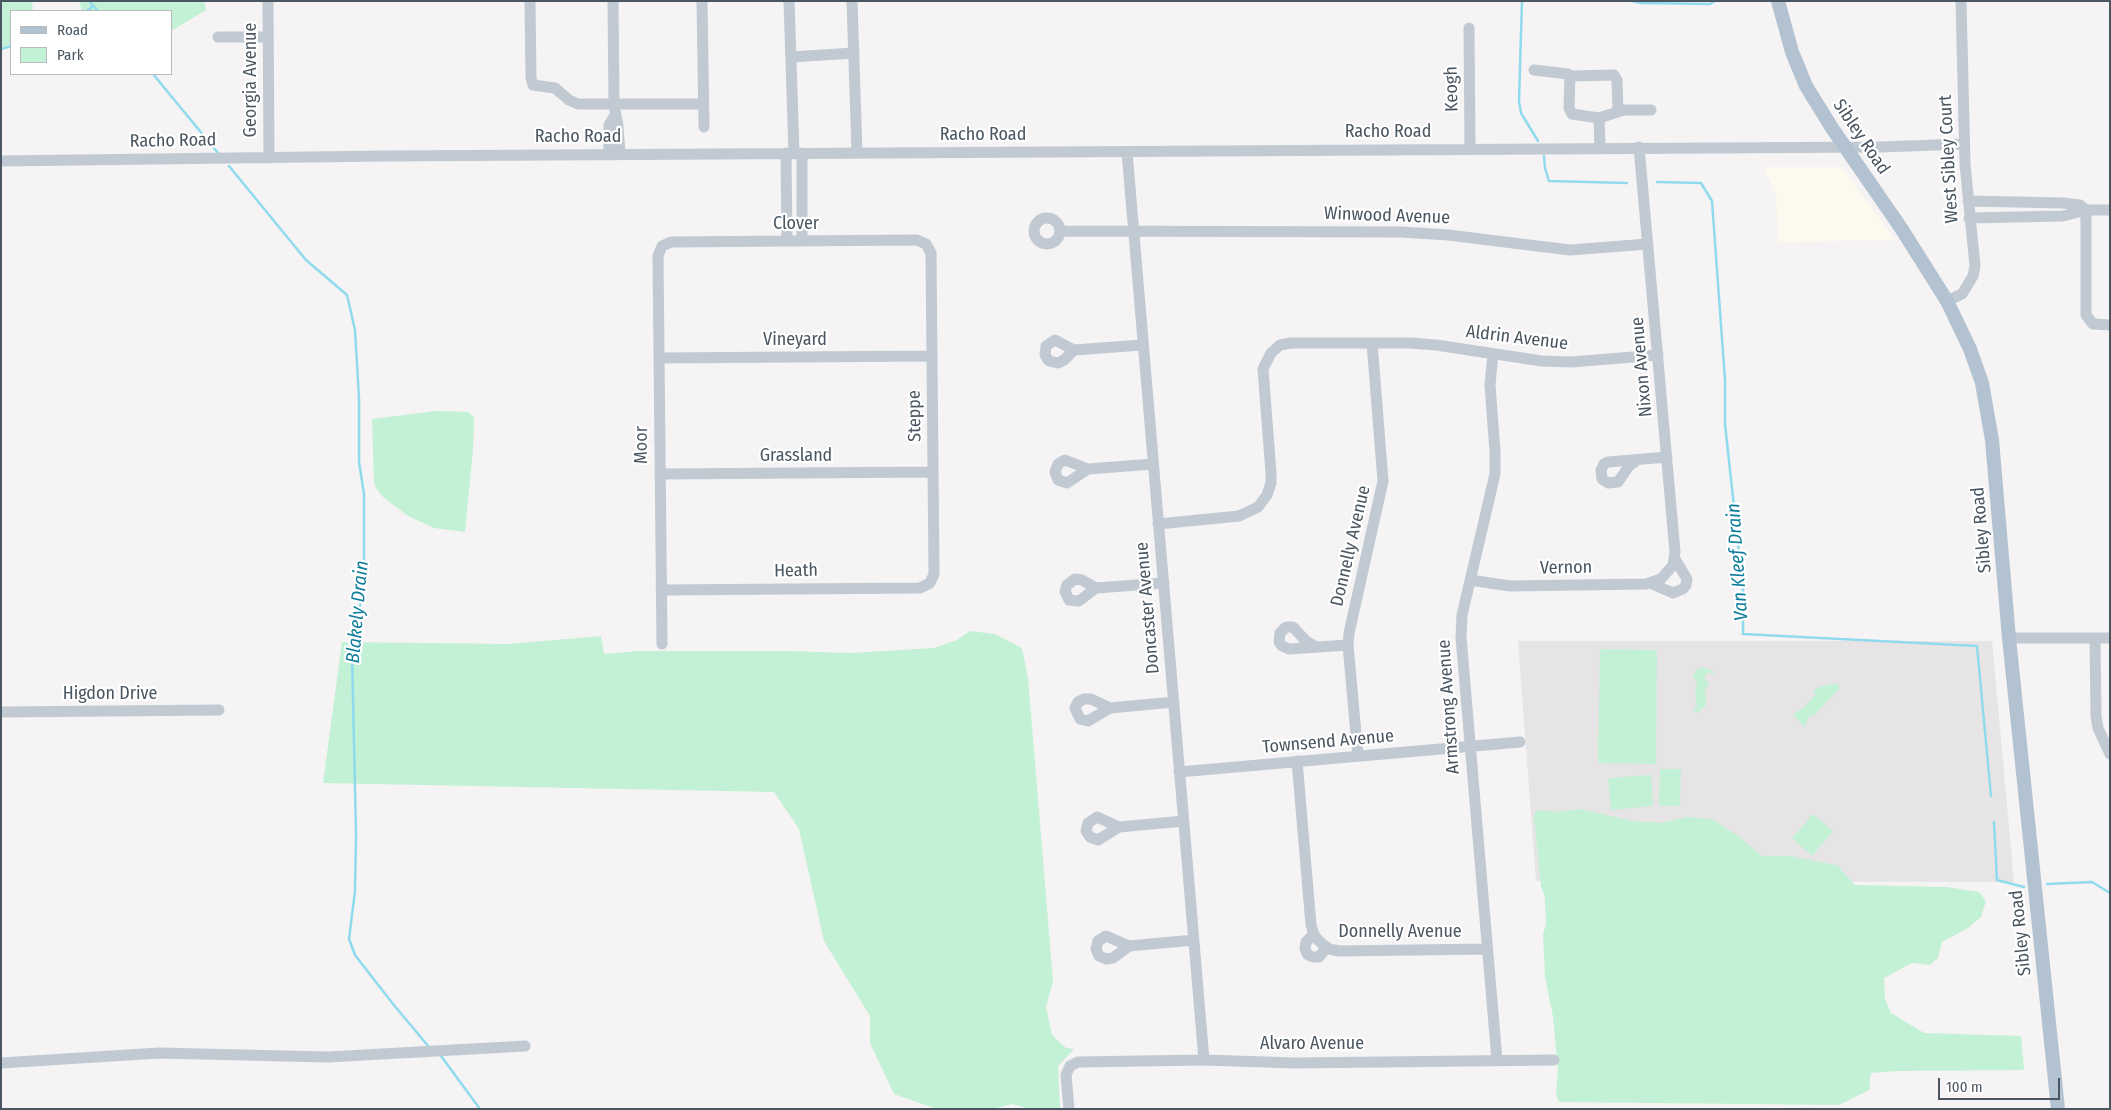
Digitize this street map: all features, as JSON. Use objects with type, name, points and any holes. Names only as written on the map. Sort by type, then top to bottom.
[{"type":"main road","name":"Sibley Road","points":[[1778,1],[1801,75],[1812,98],[1901,228],[1947,301],[1970,349],[1982,383],[1989,416],[2002,534],[2009,638],[2058,1109]]},
{"type":"street","name":"Georgia Avenue","points":[[268,1],[268,158]]},
{"type":"street","points":[[530,1],[531,78],[533,85],[555,88],[573,102],[614,110],[703,104]]},
{"type":"street","points":[[613,1],[614,110],[618,126],[614,154]]},
{"type":"street","points":[[702,1],[704,127]]},
{"type":"street","points":[[789,1],[794,153],[802,241]]},
{"type":"street","points":[[852,1],[857,153]]},
{"type":"street","name":"West Sibley Court","points":[[1947,301],[1962,294],[1973,276],[1975,258],[1969,218],[1964,144],[1961,1]]},
{"type":"street","name":"Keogh","points":[[1469,28],[1470,149]]},
{"type":"street","points":[[218,37],[268,37]]},
{"type":"street","points":[[791,56],[854,54]]},
{"type":"street","points":[[1534,70],[1565,73],[1570,76],[1614,75],[1617,80],[1618,112]]},
{"type":"street","points":[[1570,76],[1569,108],[1572,114],[1599,118],[1624,110],[1651,110]]},
{"type":"street","points":[[1599,118],[1600,148]]},
{"type":"street","name":"Racho Road","points":[[1,160],[614,154],[1880,147],[1964,144]]},
{"type":"street","name":"Nixon Avenue","points":[[1639,147],[1643,244],[1658,355],[1675,559]]},
{"type":"street","name":"Doncaster Avenue","points":[[1127,152],[1204,1060]]},
{"type":"street","points":[[787,241],[794,153]]},
{"type":"street","points":[[1968,201],[2063,203],[2080,205],[2086,210]]},
{"type":"street","points":[[2086,210],[2086,315],[2093,324],[2110,325]]},
{"type":"street","points":[[1969,218],[2063,216],[2086,210],[2110,210]]},
{"type":"street","name":"Winwood Avenue","points":[[1060,231],[1401,232],[1448,235],[1570,250],[1643,244]]},
{"type":"street","name":"Clover","points":[[662,246],[671,242],[918,240],[929,247]]},
{"type":"street","name":"Moor","points":[[662,246],[658,256],[662,644]]},
{"type":"street","name":"Steppe","points":[[929,247],[931,253],[934,574],[930,583]]},
{"type":"street","name":"Aldrin Avenue","points":[[1158,524],[1239,516],[1258,507],[1267,495],[1271,483],[1271,473],[1263,376],[1265,365],[1274,350],[1280,345],[1291,343],[1372,343],[1436,345],[1542,361],[1571,362],[1658,355]]},
{"type":"street","name":"Donnelly Avenue","points":[[1358,756],[1348,645],[1351,622],[1383,481],[1384,465],[1372,343]]},
{"type":"street","points":[[1074,350],[1142,345]]},
{"type":"street","name":"Armstrong Avenue","points":[[1493,354],[1490,385],[1495,474],[1462,615],[1460,637],[1474,747],[1487,949],[1497,1060]]},
{"type":"street","name":"Vineyard","points":[[659,358],[932,356]]},
{"type":"street","points":[[1637,460],[1667,457]]},
{"type":"street","points":[[1088,469],[1153,464]]},
{"type":"street","name":"Grassland","points":[[660,474],[933,472]]},
{"type":"street","points":[[1650,583],[1673,593],[1683,590],[1687,579],[1675,559]]},
{"type":"street","name":"Vernon","points":[[1470,580],[1510,586],[1650,583],[1661,580],[1671,569],[1675,559]]},
{"type":"street","name":"Heath","points":[[661,590],[920,588],[930,583]]},
{"type":"street","points":[[1096,588],[1164,583]]},
{"type":"street","points":[[2009,638],[2110,638]]},
{"type":"street","points":[[2094,638],[2096,716],[2098,728],[2110,754]]},
{"type":"street","points":[[1316,647],[1348,645]]},
{"type":"street","points":[[1110,708],[1174,702]]},
{"type":"street","name":"Higdon Drive","points":[[1,712],[219,710]]},
{"type":"street","name":"Townsend Avenue","points":[[1179,772],[1520,742]]},
{"type":"street","name":"Donnelly Avenue","points":[[1297,762],[1311,924],[1314,934],[1326,948],[1339,951],[1487,949]]},
{"type":"street","points":[[1119,827],[1184,821]]},
{"type":"street","points":[[1314,934],[1306,942],[1305,948],[1308,955],[1313,958],[1319,957],[1326,948]]},
{"type":"street","points":[[1129,946],[1194,940]]},
{"type":"street","points":[[1,1063],[160,1053],[328,1058],[525,1046]]},
{"type":"street","name":"Alvaro Avenue","points":[[1069,1109],[1066,1075],[1070,1066],[1078,1062],[1204,1060],[1295,1063],[1554,1060]]},
{"type":"shaded area","points":[[1763,167],[1842,167],[1895,240],[1778,242],[1776,194]]},
{"type":"shaded area","points":[[1518,641],[1992,641],[2014,882],[1536,881]]},
{"type":"green space","points":[[1,1],[32,1],[33,10],[10,10],[10,44],[1,48]]},
{"type":"green space","points":[[79,1],[204,1],[206,10],[172,30],[172,10],[82,10]]},
{"type":"green space","points":[[436,411],[469,412],[474,418],[473,450],[465,532],[434,528],[408,516],[383,497],[374,482],[372,419]]},
{"type":"green space","points":[[970,631],[995,634],[1022,648],[1028,678],[1053,981],[1046,1007],[1052,1035],[1066,1048],[1074,1049],[1058,1066],[1060,1109],[1031,1109],[1012,1104],[992,1109],[937,1109],[894,1094],[870,1043],[870,1016],[824,941],[799,829],[774,792],[323,783],[342,642],[507,644],[601,636],[604,654],[638,651],[851,653],[934,648],[957,640]]},
{"type":"green space","points":[[1600,649],[1657,650],[1656,764],[1598,763]]},
{"type":"green space","points":[[1703,667],[1712,671],[1715,675],[1708,672],[1704,678],[1709,683],[1705,692],[1706,705],[1698,713],[1692,710],[1697,707],[1695,695],[1697,680],[1692,676],[1699,668]]},
{"type":"green space","points":[[1838,684],[1839,689],[1813,716],[1810,715],[1804,727],[1793,714],[1803,708],[1816,694],[1813,691],[1822,686]]},
{"type":"green space","points":[[1660,769],[1681,769],[1680,806],[1659,806]]},
{"type":"green space","points":[[1651,775],[1653,806],[1611,810],[1608,778]]},
{"type":"green space","points":[[1580,809],[1633,821],[1662,823],[1686,817],[1712,819],[1737,835],[1762,856],[1790,856],[1837,865],[1855,885],[1947,887],[1979,892],[1986,901],[1981,917],[1968,928],[1942,942],[1938,958],[1930,965],[1912,963],[1884,978],[1885,999],[1891,1013],[1924,1033],[2021,1036],[2024,1070],[1871,1073],[1869,1090],[1839,1105],[1559,1102],[1556,1095],[1558,1070],[1553,1017],[1545,976],[1543,935],[1546,924],[1545,898],[1541,886],[1534,816],[1536,811],[1559,812]]},
{"type":"green space","points":[[1813,814],[1833,831],[1812,856],[1792,838]]},
{"type":"waterway","name":"Blakely Drain","points":[[89,1],[97,10]]},
{"type":"waterway","name":"Van Kleef Drain","points":[[1522,1],[1519,101],[1521,113],[1538,141]]},
{"type":"waterway","name":"Van Kleef Drain","points":[[1632,1],[1641,3],[1710,4],[1715,1]]},
{"type":"waterway","name":"Blakely Drain","points":[[88,10],[93,6]]},
{"type":"waterway","points":[[1,49],[10,46]]},
{"type":"waterway","name":"Blakely Drain","points":[[154,75],[218,153]]},
{"type":"waterway","name":"Van Kleef Drain","points":[[1544,156],[1549,181],[1627,183]]},
{"type":"waterway","name":"Blakely Drain","points":[[229,166],[306,260],[347,295],[355,330],[359,398],[359,462],[364,494],[364,582],[352,653],[356,834],[355,891],[349,939],[355,955],[429,1047]]},
{"type":"waterway","name":"Van Kleef Drain","points":[[1657,182],[1701,183],[1712,201],[1725,380],[1725,424],[1743,590],[1743,634],[1977,646],[1991,796]]},
{"type":"waterway","name":"Van Kleef Drain","points":[[1994,822],[1997,880],[2024,887]]},
{"type":"waterway","name":"Van Kleef Drain","points":[[2047,884],[2092,882],[2110,893]]},
{"type":"waterway","name":"Blakely Drain","points":[[441,1056],[480,1109]]}]
